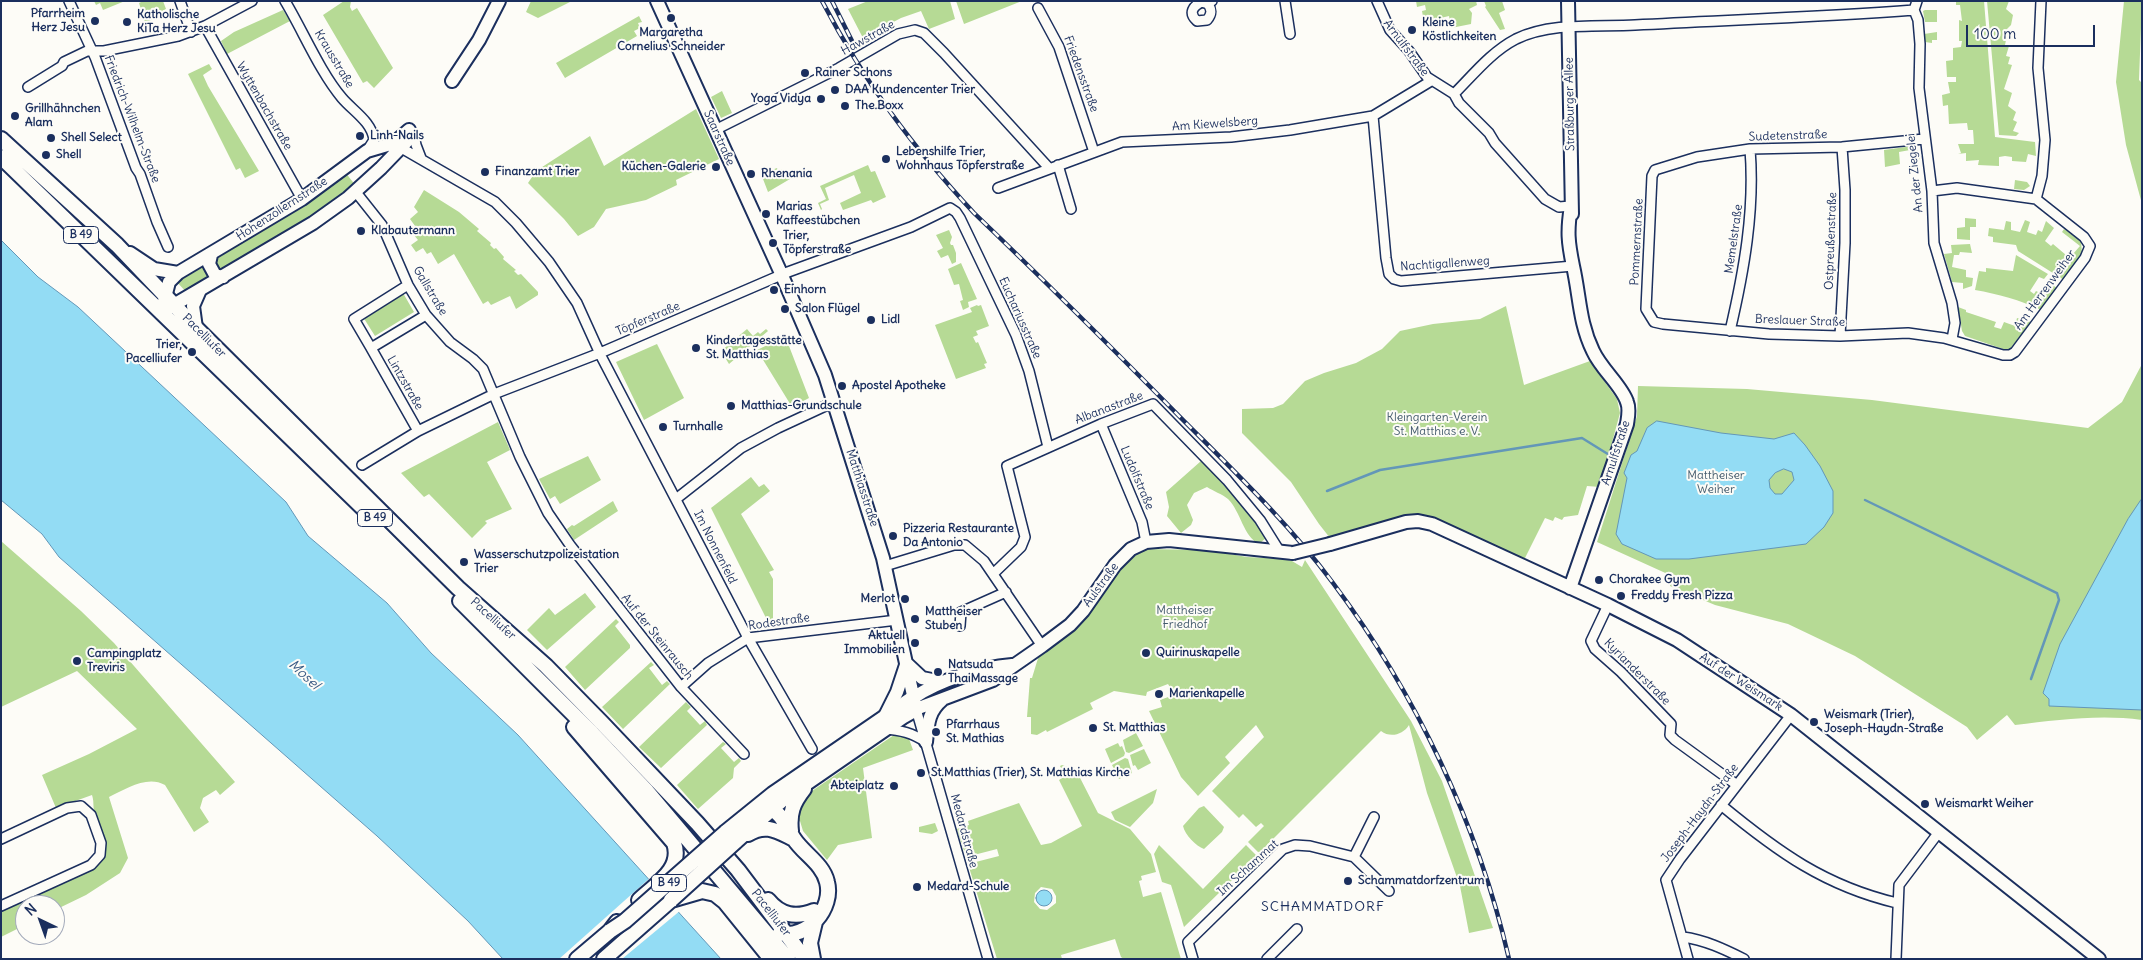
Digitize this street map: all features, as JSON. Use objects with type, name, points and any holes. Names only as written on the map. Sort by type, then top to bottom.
[{"type":"main road","name":"B 49","points":[[1,139],[117,245],[169,300]]},
{"type":"main road","name":"B 49","points":[[1,157],[161,313]]},
{"type":"main road","name":"Pacelliufer","points":[[169,300],[458,588],[546,666],[595,716],[697,823],[754,890],[805,959]]},
{"type":"main road","name":"Pacelliufer","points":[[161,313],[431,572],[550,691],[646,790],[787,957]]},
{"type":"main road","points":[[550,691],[569,722],[671,837],[676,849],[676,862],[666,875],[621,916],[610,930]]},
{"type":"main road","points":[[770,810],[772,794],[915,704]]},
{"type":"main road","points":[[770,810],[885,722]]},
{"type":"main road","points":[[789,834],[793,806],[815,777]]},
{"type":"main road","name":"B 49","points":[[604,959],[671,900],[753,810],[772,794]]},
{"type":"main road","points":[[753,810],[763,807],[779,815],[789,834],[824,873],[828,886],[826,899],[815,916],[800,933],[788,935],[764,928]]},
{"type":"main road","name":"B 49","points":[[578,959],[610,930],[730,837],[770,810]]},
{"type":"main road","points":[[730,837],[761,828],[770,828],[789,834]]},
{"type":"main road","points":[[754,890],[766,898],[777,910],[786,914],[815,916]]},
{"type":"main road","points":[[671,900],[696,892],[713,893],[725,902],[771,959]]},
{"type":"main road","points":[[813,959],[810,943],[815,916]]},
{"type":"main road","points":[[787,957],[788,935]]},
{"type":"street","name":"Friedrich-Wilhelm-Straße","points":[[69,1],[93,52],[136,168],[168,247]]},
{"type":"street","points":[[180,1],[191,32]]},
{"type":"street","points":[[28,87],[62,66],[64,62],[86,51],[93,52],[178,36],[205,26],[252,1]]},
{"type":"street","name":"Krausstraße","points":[[285,1],[341,98],[373,131],[374,140],[367,150]]},
{"type":"street","points":[[452,81],[479,40],[499,1]]},
{"type":"street","name":"Saarstraße","points":[[657,1],[782,275]]},
{"type":"street","points":[[1285,1],[1290,34]]},
{"type":"street","name":"Arnulfstraße","points":[[1377,1],[1390,30],[1409,50],[1431,81],[1454,94],[1459,103],[1489,133],[1495,143],[1545,199],[1559,207],[1571,206],[1577,253],[1574,266],[1579,310],[1587,338],[1602,367],[1624,395],[1629,409],[1627,424],[1570,588]]},
{"type":"street","name":"Straßburger Allee","points":[[1568,1],[1571,206]]},
{"type":"street","points":[[1932,191],[1958,188],[2036,199],[2042,176],[2045,140],[2038,68],[2041,1]]},
{"type":"street","points":[[1454,94],[1485,61],[1502,47],[1531,33],[1569,27],[1746,20],[1916,6]]},
{"type":"street","name":"An der Ziegelei","points":[[1916,6],[1921,67],[1919,80],[1924,139],[1932,191],[1934,243],[1952,303],[1955,323],[1952,340]]},
{"type":"street","name":"Friedensstraße","points":[[1038,8],[1059,47],[1094,152]]},
{"type":"street","name":"Wyttenbachstraße","points":[[205,26],[302,199]]},
{"type":"street","name":"Hawstraße","points":[[716,130],[839,68],[898,34],[915,30],[924,33],[1054,166]]},
{"type":"street","name":"Am Kiewelsberg","points":[[998,188],[1122,142],[1231,137],[1290,130],[1372,116],[1431,81]]},
{"type":"street","name":"Nachtigallenweg","points":[[1372,116],[1385,252],[1389,274],[1394,279],[1401,281],[1574,266]]},
{"type":"street","points":[[412,132],[421,158]]},
{"type":"street","name":"Hohenzollernstraße","points":[[169,300],[200,290],[313,223],[355,191],[381,168],[397,145],[412,132]]},
{"type":"street","name":"Sudetenstraße","points":[[1655,170],[1697,157],[1750,149],[1842,148],[1924,139]]},
{"type":"street","name":"Hohenzollernstraße","points":[[161,313],[169,300],[169,282],[178,273],[302,199],[367,150],[397,145]]},
{"type":"street","name":"Im Nonnenfeld","points":[[397,145],[495,202],[516,223],[549,262],[577,303],[600,353],[748,638],[812,749]]},
{"type":"street","name":"Ostpreußenstraße","points":[[1840,336],[1845,234],[1845,190],[1842,148]]},
{"type":"street","name":"Memelstraße","points":[[1730,331],[1748,239],[1753,177],[1750,149]]},
{"type":"street","points":[[367,150],[378,156],[381,168]]},
{"type":"street","points":[[1054,166],[1070,209]]},
{"type":"street","name":"Pommernstraße","points":[[1649,316],[1646,309],[1652,176],[1655,170]]},
{"type":"street","name":"Gallstraße","points":[[355,191],[382,225],[408,285],[426,315],[450,342],[483,369],[494,394]]},
{"type":"street","name":"Am Herrenweiher","points":[[1952,340],[2003,355],[2010,355],[2015,352],[2086,257],[2090,246],[2084,237],[2036,199]]},
{"type":"street","name":"Töpferstraße","points":[[362,465],[418,430],[494,394],[600,353],[782,275],[911,227],[950,208]]},
{"type":"street","name":"Euchariusstraße","points":[[950,208],[960,218],[1016,335],[1029,371],[1048,447]]},
{"type":"street","points":[[117,245],[154,269],[178,273]]},
{"type":"street","points":[[211,254],[209,264],[215,275],[223,277]]},
{"type":"street","name":"Matthiasstraße","points":[[782,275],[809,336],[834,402],[885,566],[915,704]]},
{"type":"street","name":"Lintzstraße","points":[[408,285],[354,319],[418,430]]},
{"type":"street","points":[[196,328],[194,306],[200,290]]},
{"type":"street","name":"Lintzstraße","points":[[371,348],[426,315]]},
{"type":"street","name":"Breslauer Straße","points":[[1649,316],[1654,322],[1663,324],[1730,331],[1840,336],[1908,333],[1952,340]]},
{"type":"street","name":"Auf der Steinrausch","points":[[494,394],[520,457],[548,513],[594,578],[681,687],[744,754]]},
{"type":"street","points":[[676,499],[742,448],[778,428],[834,402]]},
{"type":"street","name":"Albanastraße","points":[[994,573],[1021,546],[1025,537],[1007,466],[1101,424],[1153,404],[1226,480],[1260,520],[1280,552]]},
{"type":"street","name":"Ludolfstraße","points":[[1101,424],[1142,522],[1146,542]]},
{"type":"street","name":"Auf der Weismark","points":[[1330,544],[1406,522],[1418,521],[1432,524],[1608,605],[1677,640],[1791,716],[1939,832],[2086,954],[2100,959]]},
{"type":"street","name":"Aulstraße","points":[[915,704],[946,697],[993,680],[1042,646],[1070,625],[1083,611],[1115,564],[1131,549],[1146,542],[1169,540],[1293,553],[1330,544]]},
{"type":"street","points":[[885,566],[954,545],[965,545],[984,561],[994,573],[1042,646]]},
{"type":"street","points":[[960,626],[961,612],[1006,592]]},
{"type":"street","name":"Kyrianderstraße","points":[[1608,605],[1591,641],[1595,648],[1671,724],[1670,735],[1675,740],[1737,785]]},
{"type":"street","name":"Rodestraße","points":[[681,687],[708,663],[748,638],[897,620]]},
{"type":"street","points":[[944,682],[922,678],[906,663],[885,722],[926,742],[927,723],[930,714],[946,697]]},
{"type":"street","name":"Aulstraße","points":[[915,704],[944,682],[994,667],[1012,666]]},
{"type":"street","name":"Medardstraße","points":[[915,704],[988,959]]},
{"type":"street","name":"Joseph-Haydn-Straße","points":[[1683,937],[1666,880],[1721,805],[1791,716]]},
{"type":"street","points":[[1721,805],[1756,834],[1810,870],[1865,895],[1897,903]]},
{"type":"street","points":[[1,838],[67,808],[82,806],[91,815],[101,843],[100,855],[91,865],[1,906]]},
{"type":"street","points":[[1374,817],[1354,857],[1389,891]]},
{"type":"street","points":[[1896,959],[1899,885],[1939,832]]},
{"type":"street","name":"Im Schammat","points":[[1193,959],[1188,942],[1283,849],[1295,845],[1310,846],[1354,857]]},
{"type":"street","points":[[1267,959],[1297,929]]},
{"type":"street","points":[[1688,959],[1683,937],[1702,939],[1711,946],[1722,948],[1744,959]]},
{"type":"green space","points":[[94,1],[125,1],[103,10],[100,3],[96,5]]},
{"type":"green space","points":[[143,1],[163,1],[166,9],[162,11],[164,16],[145,22],[139,3]]},
{"type":"green space","points":[[344,1],[351,1],[350,7],[352,11],[357,8],[393,68],[374,88],[367,81],[363,83],[323,15]]},
{"type":"green space","points":[[531,1],[572,1],[538,18],[526,12]]},
{"type":"green space","points":[[868,1],[950,1],[955,19],[929,29],[921,11],[901,18],[863,38],[848,9]]},
{"type":"green space","points":[[956,1],[1022,1],[964,24]]},
{"type":"green space","points":[[1416,1],[1476,1],[1477,5],[1469,9],[1472,13],[1471,24],[1451,28],[1449,16],[1424,22],[1422,11],[1426,10],[1425,5],[1417,7]]},
{"type":"green space","points":[[1484,1],[1502,1],[1505,10],[1499,13],[1505,29],[1500,30],[1485,7]]},
{"type":"green space","points":[[1945,1],[1984,1],[1995,137],[2035,142],[2036,156],[2028,154],[2026,162],[2012,161],[2012,157],[2005,156],[1999,157],[1999,166],[1978,165],[1979,160],[1966,161],[1966,153],[1958,154],[1961,153],[1958,144],[1974,144],[1973,130],[1968,130],[1967,123],[1949,124],[1948,105],[1943,106],[1942,95],[1950,93],[1948,82],[1956,82],[1956,77],[1947,77],[1946,61],[1953,60],[1953,48],[1961,47],[1962,41],[1959,41],[1959,20],[1962,21],[1960,5],[1956,5],[1956,2]]},
{"type":"green space","points":[[1987,1],[2009,1],[2006,9],[2013,15],[2011,25],[2003,33],[2007,35],[2005,45],[2009,46],[2006,56],[2010,57],[2008,64],[2012,65],[2004,89],[2012,93],[2008,106],[2016,112],[2013,120],[2017,122],[2013,131],[2019,133],[2016,136],[1999,135]]},
{"type":"green space","points":[[2124,1],[2142,1],[2139,80],[2142,83],[2142,204],[2126,145],[2116,82]]},
{"type":"green space","points":[[283,10],[290,21],[227,54],[221,41],[234,32]]},
{"type":"green space","points":[[1937,10],[1937,22],[1925,22],[1923,11]]},
{"type":"green space","points":[[639,16],[642,22],[638,23],[640,28],[634,31],[637,36],[565,78],[556,63]]},
{"type":"green space","points":[[1937,32],[1937,40],[1932,40],[1932,43],[1925,42],[1924,34]]},
{"type":"green space","points":[[209,64],[212,69],[203,75],[208,86],[259,171],[245,178],[240,168],[236,170],[188,74]]},
{"type":"green space","points":[[722,91],[732,113],[721,118],[711,97]]},
{"type":"green space","points":[[696,109],[719,159],[676,180],[677,185],[646,200],[606,209],[594,227],[578,236],[528,183],[536,171],[590,136],[604,166]]},
{"type":"green space","points":[[1913,146],[1918,151],[1920,159],[1912,161],[1910,150],[1899,152],[1900,164],[1885,167],[1884,150]]},
{"type":"green space","points":[[868,165],[871,172],[875,171],[886,197],[873,203],[871,200],[843,210],[840,203],[861,193],[854,175],[825,188],[829,200],[820,204],[821,210],[818,203],[826,199],[820,186]]},
{"type":"green space","points":[[777,168],[778,171],[783,169],[790,179],[768,192],[763,179],[770,175],[769,171]]},
{"type":"green space","points":[[345,172],[356,186],[314,217],[220,271],[217,269],[214,259],[217,255]]},
{"type":"green space","points":[[2015,180],[2027,182],[2030,186],[2024,190],[2014,189]]},
{"type":"green space","points":[[424,190],[459,212],[479,229],[477,231],[491,243],[490,245],[494,249],[496,248],[504,257],[503,259],[516,270],[514,271],[518,275],[521,274],[538,292],[538,295],[516,309],[510,296],[491,305],[488,301],[483,304],[454,254],[438,264],[431,252],[427,254],[423,248],[416,252],[411,245],[418,240],[413,234],[418,230],[410,219],[418,212],[414,207]]},
{"type":"green space","points":[[1965,218],[1976,219],[1976,227],[1970,227],[1970,240],[1957,239],[1957,228],[1965,227]]},
{"type":"green space","points":[[2025,220],[2030,222],[2027,232],[2036,235],[2038,230],[2042,232],[2046,221],[2054,228],[2045,241],[2051,246],[2053,244],[2066,255],[2069,251],[2073,254],[2080,246],[2062,232],[2064,229],[2081,241],[2082,253],[2064,280],[2018,251],[2016,245],[1993,242],[1993,237],[1988,236],[1989,228],[2004,230],[2006,221],[2011,222],[2011,230],[2020,232]]},
{"type":"green space","points":[[949,230],[952,237],[950,243],[953,245],[956,253],[956,262],[952,264],[948,255],[941,258],[937,251],[943,248],[936,235]]},
{"type":"green space","points":[[1970,244],[1972,253],[1960,252],[1959,255],[1954,255],[1952,267],[1966,270],[1966,277],[1973,278],[1972,286],[1963,289],[1963,283],[1952,282],[1944,254],[1952,253],[1951,245]]},
{"type":"green space","points":[[2016,255],[2048,274],[2044,279],[2039,277],[2030,291],[2034,294],[2036,291],[2044,295],[2051,284],[2057,288],[2041,310],[2009,298],[1975,290],[1979,271],[1986,272],[1986,268],[2013,271]]},
{"type":"green space","points":[[206,262],[206,272],[212,278],[187,293],[176,281]]},
{"type":"green space","points":[[961,263],[977,299],[968,302],[969,307],[963,310],[960,301],[963,300],[959,284],[954,285],[948,269]]},
{"type":"green space","points":[[403,293],[414,312],[375,336],[363,317]]},
{"type":"green space","points":[[981,305],[989,326],[976,331],[978,335],[973,337],[976,343],[978,342],[987,363],[984,364],[986,368],[956,379],[935,325],[972,312],[970,308]]},
{"type":"green space","name":"Kleingarten-Verein St. Matthias e. V.","points":[[1506,306],[1524,385],[1590,361],[1617,399],[1620,413],[1600,487],[1587,486],[1578,515],[1564,517],[1562,520],[1555,517],[1553,521],[1545,518],[1524,560],[1439,520],[1426,517],[1330,538],[1291,482],[1242,433],[1242,409],[1273,408],[1283,404],[1305,381],[1356,363],[1382,349],[1400,331],[1433,324],[1480,319]]},
{"type":"green space","points":[[1958,307],[1966,310],[1966,312],[1996,322],[1994,327],[2001,329],[2004,322],[2015,326],[2017,318],[2031,322],[2010,349],[2006,350],[1965,336],[1962,331]]},
{"type":"green space","points":[[747,329],[753,336],[758,332],[760,334],[766,329],[768,331],[729,364],[721,351]]},
{"type":"green space","points":[[782,338],[789,346],[809,398],[792,407],[757,350]]},
{"type":"green space","points":[[657,344],[684,398],[644,420],[616,362]]},
{"type":"green space","name":"Mattheiser Weiher","points":[[2142,364],[2142,720],[2094,718],[2015,725],[2007,715],[1977,740],[1967,727],[1855,656],[1788,624],[1715,605],[1670,586],[1672,576],[1597,542],[1637,416],[1638,386],[1747,389],[1872,400],[2088,428],[2122,402]]},
{"type":"green space","points":[[498,422],[510,450],[487,462],[512,509],[485,521],[487,523],[472,538],[429,494],[424,497],[401,473]]},
{"type":"green space","points":[[588,456],[601,480],[560,504],[555,496],[550,499],[539,479]]},
{"type":"green space","points":[[1201,461],[1228,485],[1265,532],[1266,538],[1259,544],[1249,535],[1228,499],[1207,487],[1194,493],[1187,505],[1193,520],[1191,525],[1181,533],[1167,516],[1169,507],[1166,492]]},
{"type":"green space","points":[[751,477],[759,487],[764,484],[770,491],[741,514],[774,570],[769,572],[773,579],[773,622],[768,622],[711,508]]},
{"type":"green space","points":[[613,501],[618,511],[574,540],[567,529]]},
{"type":"green space","points":[[1,541],[81,611],[114,643],[235,782],[220,795],[216,790],[203,798],[200,808],[209,822],[194,832],[165,785],[158,782],[137,784],[109,797],[128,858],[120,873],[86,895],[65,905],[65,895],[34,895],[92,869],[104,854],[104,841],[96,819],[92,795],[56,808],[42,775],[89,754],[137,729],[77,671],[1,707]]},
{"type":"green space","name":"Mattheiser Friedhof","points":[[1144,549],[1207,550],[1247,557],[1284,559],[1302,567],[1305,560],[1411,721],[1442,781],[1493,928],[1469,933],[1460,886],[1427,793],[1409,725],[1400,733],[1392,735],[1381,731],[1259,853],[1248,842],[1264,826],[1261,823],[1256,827],[1243,814],[1239,818],[1212,791],[1264,737],[1256,725],[1225,757],[1230,763],[1198,796],[1181,777],[1149,711],[1162,707],[1160,700],[1171,696],[1173,692],[1168,684],[1147,692],[1146,696],[1114,691],[1090,703],[1093,709],[1047,732],[1046,730],[1037,735],[1031,734],[1031,717],[1027,717],[1030,678],[1032,678],[1039,655],[1082,621],[1106,585],[1125,563]]},
{"type":"green space","points":[[585,593],[596,607],[547,650],[527,630],[549,608],[555,615]]},
{"type":"green space","points":[[616,619],[619,622],[615,626],[630,645],[630,648],[585,690],[565,667]]},
{"type":"green space","points":[[651,662],[654,665],[649,668],[662,685],[667,681],[670,684],[623,729],[602,707]]},
{"type":"green space","points":[[686,702],[691,707],[687,711],[700,725],[705,721],[707,725],[661,768],[639,747]]},
{"type":"green space","points":[[902,733],[908,736],[913,750],[863,768],[872,838],[838,845],[827,860],[803,831],[800,821],[796,823],[798,804],[806,795],[894,735]]},
{"type":"green space","points":[[1136,733],[1143,746],[1129,753],[1126,752],[1123,740]]},
{"type":"green space","points":[[723,742],[726,744],[721,748],[734,762],[739,758],[741,761],[734,768],[733,778],[698,809],[677,785]]},
{"type":"green space","points":[[1118,743],[1120,747],[1122,746],[1125,753],[1124,756],[1111,763],[1105,749]]},
{"type":"green space","points":[[1144,749],[1151,763],[1138,770],[1135,765],[1133,766],[1130,755]]},
{"type":"green space","points":[[1125,758],[1128,759],[1132,773],[1119,779],[1112,765]]},
{"type":"green space","points":[[1060,766],[1076,770],[1098,813],[1130,829],[1151,854],[1156,872],[1141,876],[1142,880],[1139,881],[1143,897],[1161,892],[1181,959],[1124,959],[1121,957],[1115,939],[1061,955],[1062,959],[997,959],[968,864],[999,856],[997,849],[966,857],[957,829],[969,825],[968,821],[1019,803],[1041,845],[1051,843],[1082,826],[1059,780],[1065,776]],"holes":[[[1041,887],[1052,889],[1056,896],[1056,903],[1047,910],[1040,909],[1034,902],[1035,893]]]},
{"type":"green space","points":[[1157,789],[1153,803],[1130,827],[1115,820],[1111,812]]},
{"type":"green space","points":[[1204,806],[1224,827],[1222,832],[1204,849],[1191,840],[1183,826],[1199,808]]},
{"type":"green space","points":[[935,823],[938,831],[932,834],[919,832],[919,827]]},
{"type":"green space","points":[[1159,845],[1203,889],[1246,845],[1257,856],[1184,927],[1171,885],[1162,882],[1154,854]]},
{"type":"green space","points":[[15,904],[15,930],[1,937],[1,910]]},
{"type":"water","name":"Mosel","points":[[1,240],[38,277],[78,307],[286,502],[308,536],[387,603],[431,653],[518,735],[721,959],[503,959],[468,921],[377,836],[59,557],[42,534],[1,500]]},
{"type":"water","points":[[1657,421],[1721,433],[1774,439],[1794,433],[1820,466],[1833,491],[1833,513],[1824,527],[1806,544],[1689,559],[1656,559],[1622,544],[1616,534],[1627,478],[1624,473],[1631,455],[1637,451],[1647,428]],"holes":[[[1784,469],[1792,472],[1794,480],[1782,494],[1775,494],[1770,488],[1769,480],[1775,473]]]},
{"type":"water","points":[[2141,500],[2142,710],[2049,706],[2049,699],[2043,693],[2060,644],[2128,519]]},
{"type":"water","points":[[1041,890],[1047,890],[1052,895],[1050,904],[1041,906],[1036,901],[1036,895]]},
{"type":"pier","points":[[651,877],[681,910],[622,959],[559,959]]},
{"type":"waterway","points":[[1327,491],[1380,470],[1582,438],[1611,456]]},
{"type":"waterway","points":[[1865,500],[2057,593],[2059,600],[2031,679]]},
{"type":"railway","points":[[822,1],[872,86],[910,138],[951,188],[1242,480],[1298,540],[1333,583],[1363,625],[1391,670],[1417,715],[1440,762],[1462,810],[1480,859],[1509,959]]},
{"type":"railway","points":[[832,1],[852,41]]},
{"type":"place","name":"Margaretha Cornelius Schneider","points":[[671,18]]},
{"type":"place","name":"Pfarrheim Herz Jesu","points":[[95,21]]},
{"type":"place","name":"Katholische KiTa Herz Jesu","points":[[127,22]]},
{"type":"place","name":"Kleine Köstlichkeiten","points":[[1412,30]]},
{"type":"place","name":"Rainer Schons","points":[[805,73]]},
{"type":"place","name":"DAA Kundencenter Trier","points":[[835,90]]},
{"type":"place","name":"Yoga Vidya","points":[[821,99]]},
{"type":"place","name":"The.Boxx","points":[[845,106]]},
{"type":"place","name":"Grillhähnchen Alam","points":[[15,116]]},
{"type":"place","name":"Linh-Nails","points":[[360,136]]},
{"type":"place","name":"Shell Select","points":[[51,138]]},
{"type":"place","name":"Shell","points":[[46,155]]},
{"type":"place","name":"Lebenshilfe Trier, Wohnhaus Töpferstraße","points":[[886,159]]},
{"type":"place","name":"Küchen-Galerie","points":[[716,167]]},
{"type":"place","name":"Finanzamt Trier","points":[[485,172]]},
{"type":"place","name":"Rhenania","points":[[751,174]]},
{"type":"place","name":"Marias Kaffeestübchen","points":[[766,214]]},
{"type":"place","name":"Klabautermann","points":[[361,231]]},
{"type":"place","name":"Trier, Töpferstraße","points":[[773,243]]},
{"type":"place","name":"Einhorn","points":[[774,290]]},
{"type":"place","name":"Salon Flügel","points":[[785,309]]},
{"type":"place","name":"Lidl","points":[[871,320]]},
{"type":"place","name":"Kindertagesstätte St. Matthias","points":[[696,348]]},
{"type":"place","name":"Trier, Pacelliufer","points":[[192,352]]},
{"type":"place","name":"Apostel Apotheke","points":[[842,386]]},
{"type":"place","name":"Matthias-Grundschule","points":[[731,406]]},
{"type":"place","name":"Turnhalle","points":[[663,427]]},
{"type":"place","name":"Pizzeria Restaurante Da Antonio","points":[[893,536]]},
{"type":"place","name":"Wasserschutzpolizeistation Trier","points":[[464,562]]},
{"type":"place","name":"Chorakee Gym","points":[[1599,580]]},
{"type":"place","name":"Freddy Fresh Pizza","points":[[1621,596]]},
{"type":"place","name":"Merlot","points":[[905,599]]},
{"type":"place","name":"Mattheiser Stuben","points":[[915,619]]},
{"type":"place","name":"Aktuell Immobilien","points":[[915,643]]},
{"type":"place","name":"Quirinuskapelle","points":[[1146,653]]},
{"type":"place","name":"Campingplatz Treviris","points":[[77,661]]},
{"type":"place","name":"Natsuda ThaiMassage","points":[[938,672]]},
{"type":"place","name":"Marienkapelle","points":[[1159,694]]},
{"type":"place","name":"Weismark (Trier), Joseph-Haydn-Straße","points":[[1814,722]]},
{"type":"place","name":"St. Matthias","points":[[1093,728]]},
{"type":"place","name":"Pfarrhaus St. Mathias","points":[[936,732]]},
{"type":"place","name":"St.Matthias (Trier), St. Matthias Kirche","points":[[921,773]]},
{"type":"place","name":"Abteiplatz","points":[[894,786]]},
{"type":"place","name":"Weismarkt Weiher","points":[[1925,804]]},
{"type":"place","name":"Schammatdorfzentrum","points":[[1348,881]]},
{"type":"place","name":"Medard-Schule","points":[[917,887]]},
{"type":"district","name":"SCHAMMATDORF","points":[[1323,907]]}]
